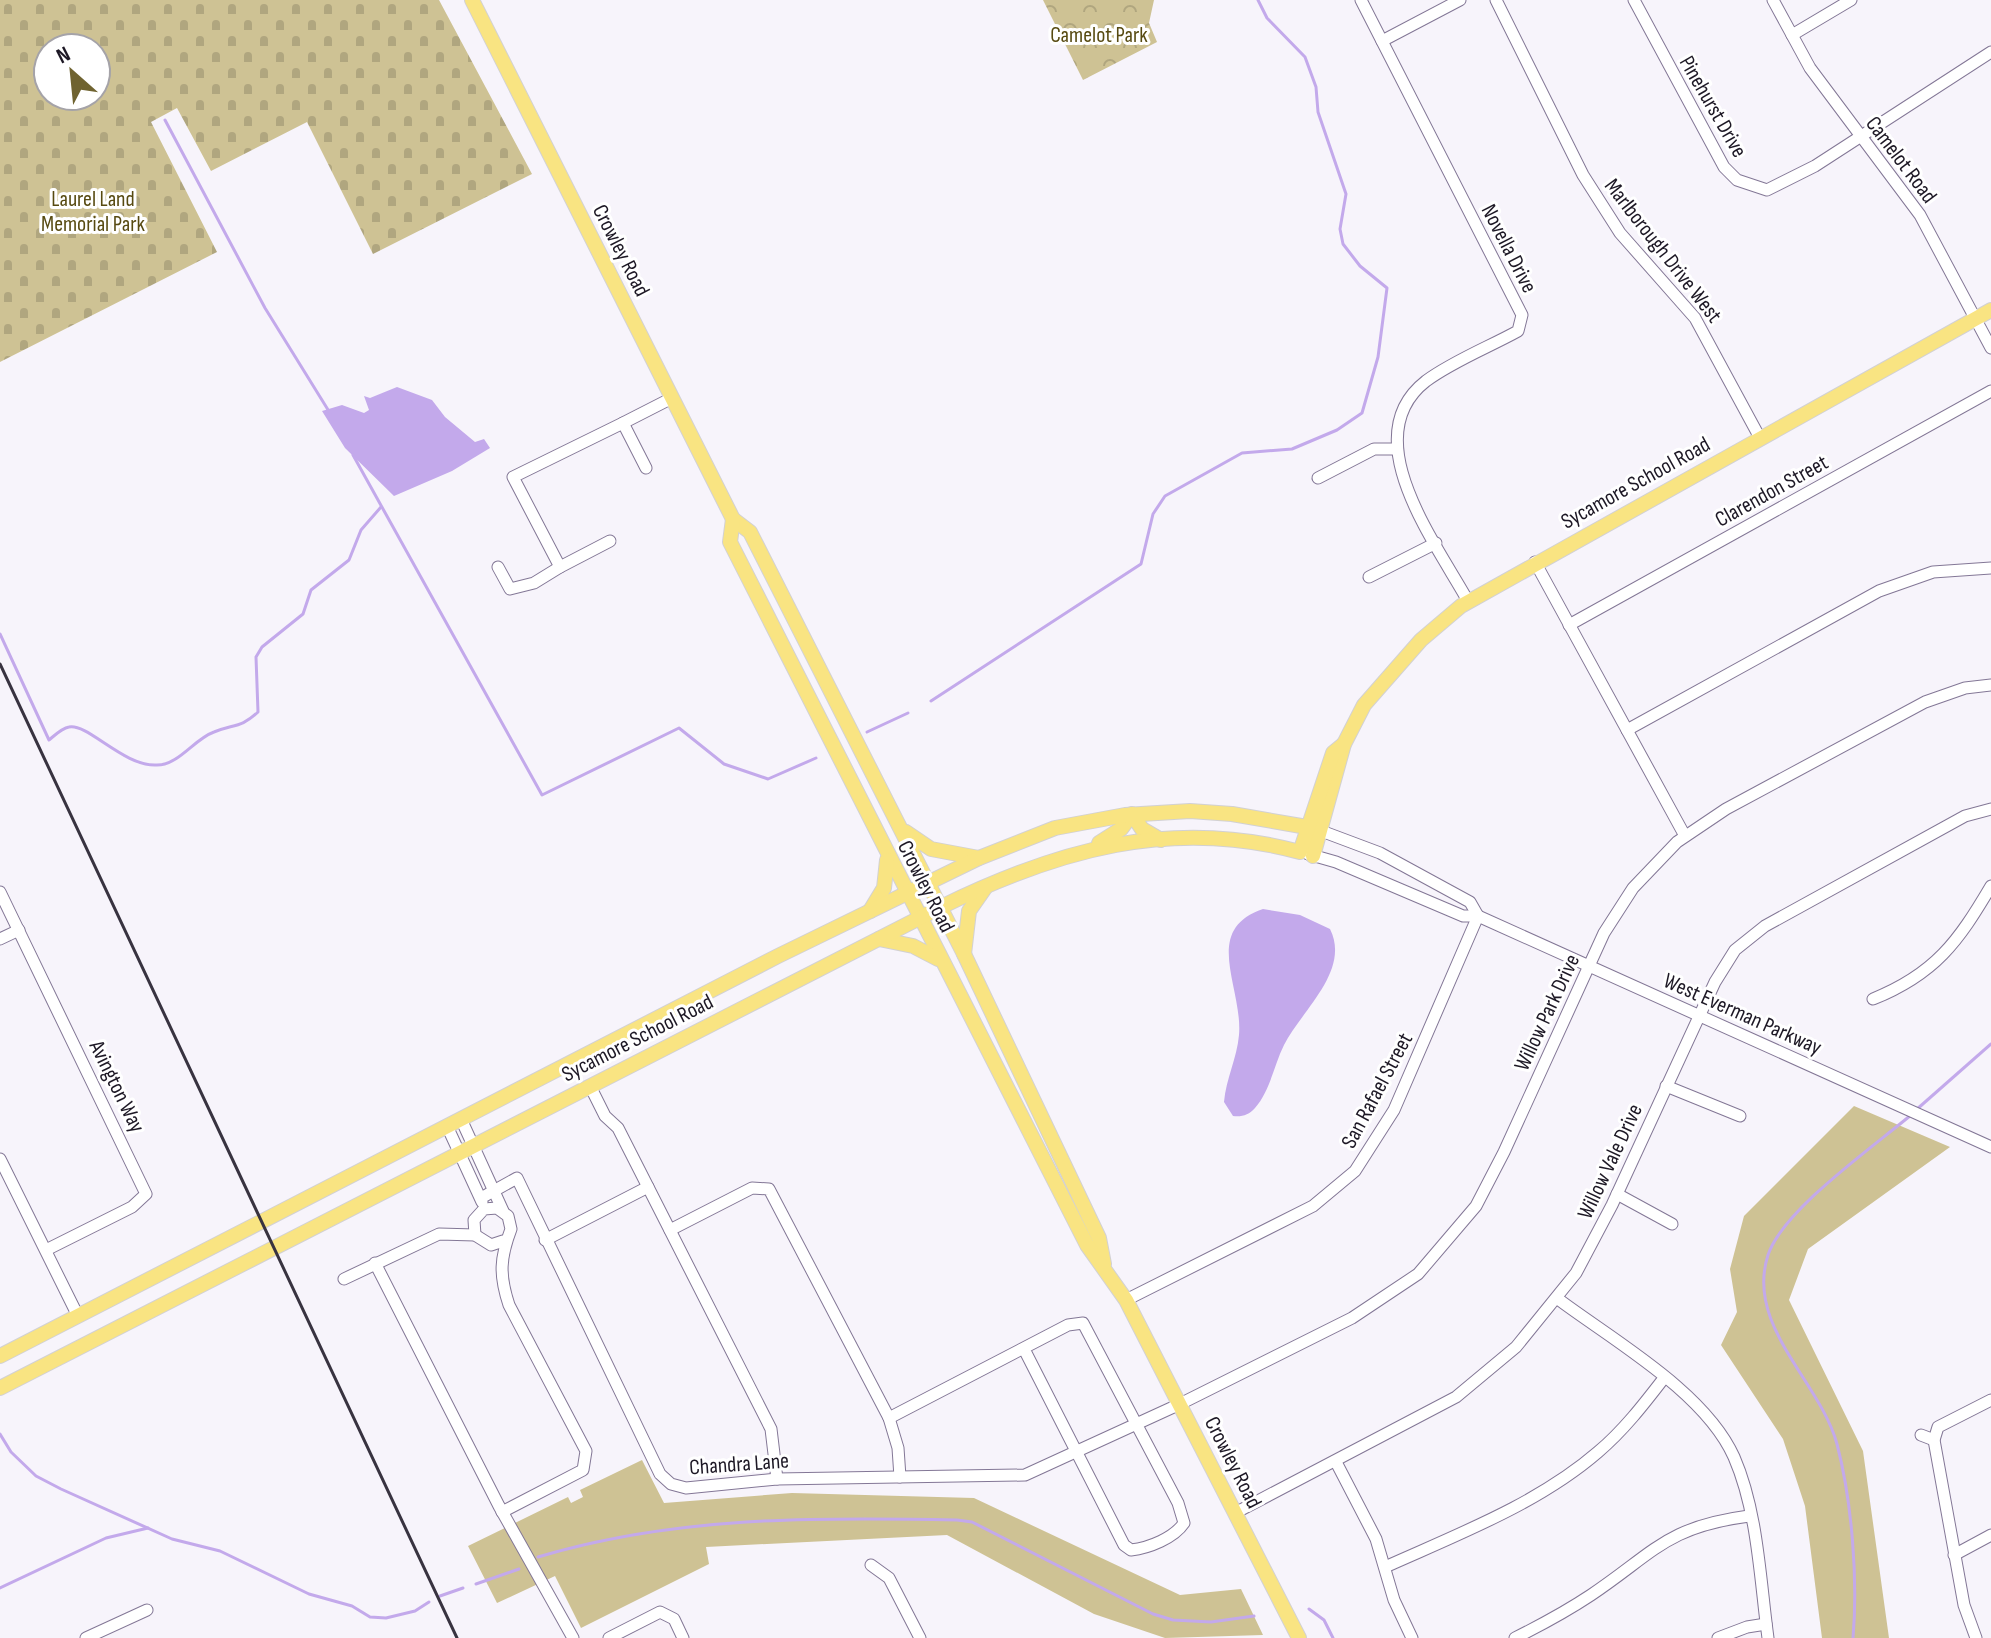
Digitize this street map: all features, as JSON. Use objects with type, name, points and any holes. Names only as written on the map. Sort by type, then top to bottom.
[{"type":"main road","name":"Crowley Road","points":[[472,0],[733,519],[750,532],[902,828],[1087,1212],[1099,1238],[1104,1264]]},
{"type":"main road","name":"Sycamore School Road","points":[[0,1388],[919,918],[1043,861],[1087,849],[1161,840],[1230,840],[1306,854],[1333,753],[1344,744],[1378,685],[1421,640],[1468,601],[1991,310]]},
{"type":"main road","name":"Crowley Road","points":[[733,519],[730,542],[940,960],[1087,1245],[1104,1264],[1126,1300],[1299,1638]]},
{"type":"main road","name":"Sycamore School Road","points":[[0,1356],[705,994],[979,858],[1055,828],[1132,814],[1190,811],[1232,814],[1314,829]]},
{"type":"main road","points":[[1087,849],[1121,829],[1132,814],[1142,829],[1161,840]]},
{"type":"main road","points":[[902,828],[931,849],[979,858]]},
{"type":"main road","points":[[870,911],[884,888],[887,855]]},
{"type":"main road","points":[[964,954],[969,911],[988,884]]},
{"type":"main road","points":[[879,939],[913,946],[940,960]]},
{"type":"main road","points":[[705,994],[719,1020]]},
{"type":"main road","points":[[1026,1127],[1040,1138],[1071,1197],[1087,1212]]},
{"type":"street","name":"Novella Drive","points":[[1361,0],[1522,315],[1518,331],[1427,381],[1406,402],[1397,449],[1397,462],[1468,601]]},
{"type":"street","points":[[1382,41],[1460,0]]},
{"type":"street","name":"Marlborough Drive West","points":[[1496,0],[1590,187],[1620,233],[1695,318],[1760,438]]},
{"type":"street","name":"Pinehurst Drive","points":[[1634,0],[1710,142],[1737,180],[1767,190],[1780,186],[1991,52]]},
{"type":"street","name":"Camelot Road","points":[[1773,0],[1810,68],[1920,215],[1991,348]]},
{"type":"street","points":[[1792,35],[1851,0]]},
{"type":"street","name":"Clarendon Street","points":[[1569,625],[1991,391]]},
{"type":"street","points":[[560,567],[513,477],[672,398]]},
{"type":"street","points":[[623,423],[646,468]]},
{"type":"street","points":[[1318,478],[1374,449],[1397,449]]},
{"type":"street","points":[[498,567],[510,589],[534,583],[610,541]]},
{"type":"street","points":[[1369,577],[1436,543]]},
{"type":"street","points":[[1535,562],[1685,836]]},
{"type":"street","points":[[1627,730],[1879,591],[1933,572],[1991,568]]},
{"type":"street","name":"Willow Park Drive","points":[[1180,1404],[1352,1318],[1398,1290],[1441,1250],[1476,1206],[1504,1152],[1618,908],[1685,836],[1739,802],[1925,702],[1965,688],[1991,685]]},
{"type":"street","name":"Willow Vale Drive","points":[[1235,1513],[1456,1397],[1516,1347],[1576,1273],[1617,1194],[1699,1015],[1735,950],[1765,926],[1965,816],[1991,809]]},
{"type":"street","name":"West Everman Parkway","points":[[1314,829],[1380,853],[1470,902],[1478,916]]},
{"type":"street","name":"West Everman Parkway","points":[[1306,854],[1463,916],[1478,916],[1991,1147]]},
{"type":"street","points":[[1873,999],[1924,975],[1955,941],[1991,886]]},
{"type":"street","name":"Avington Way","points":[[0,892],[146,1194],[132,1207],[46,1250]]},
{"type":"street","name":"San Rafael Street","points":[[1126,1300],[1303,1212],[1329,1195],[1355,1171],[1394,1110],[1478,916]]},
{"type":"street","points":[[0,939],[19,930]]},
{"type":"street","points":[[590,1086],[605,1116],[618,1128],[771,1429],[777,1479]]},
{"type":"street","points":[[1666,1086],[1740,1116]]},
{"type":"street","points":[[454,1123],[511,1222],[503,1241],[501,1281],[509,1305],[586,1451],[583,1470],[502,1512]]},
{"type":"street","points":[[467,1149],[482,1203]]},
{"type":"street","points":[[0,1159],[78,1316]]},
{"type":"street","name":"Chandra Lane","points":[[494,1190],[517,1178],[660,1474],[671,1484],[686,1488],[777,1479],[1005,1478],[1025,1475],[1180,1404]]},
{"type":"street","points":[[545,1240],[648,1187]]},
{"type":"street","points":[[670,1230],[752,1188],[769,1189],[889,1418],[898,1448],[900,1477]]},
{"type":"street","points":[[475,1235],[474,1220],[482,1203],[494,1190]]},
{"type":"street","points":[[1617,1194],[1672,1224]]},
{"type":"street","points":[[482,1203],[503,1211]]},
{"type":"street","points":[[344,1279],[439,1234],[475,1235],[485,1243],[503,1241]]},
{"type":"street","points":[[375,1263],[502,1512],[573,1638]]},
{"type":"street","points":[[1558,1299],[1664,1378],[1717,1429],[1733,1455],[1749,1516],[1768,1638]]},
{"type":"street","points":[[889,1418],[1068,1325],[1083,1323],[1137,1422],[1184,1518],[1181,1528],[1139,1549],[1131,1550],[1124,1545],[1024,1349]]},
{"type":"street","points":[[1385,1567],[1538,1493],[1581,1465],[1616,1436],[1664,1378]]},
{"type":"street","points":[[1976,1638],[1964,1605],[1934,1440],[1938,1427],[1991,1400]]},
{"type":"street","points":[[1921,1435],[1934,1440]]},
{"type":"street","points":[[1336,1462],[1376,1539],[1394,1600],[1412,1638]]},
{"type":"street","points":[[1515,1638],[1591,1595],[1666,1539],[1703,1524],[1749,1516]]},
{"type":"street","points":[[1954,1555],[1991,1535]]},
{"type":"street","points":[[871,1565],[889,1578],[920,1638]]},
{"type":"street","points":[[86,1638],[147,1610]]},
{"type":"street","points":[[609,1638],[660,1612],[674,1619],[683,1638]]},
{"type":"street","points":[[1718,1638],[1747,1627],[1766,1624]]},
{"type":"green space","name":"Laurel Land Memorial Park","points":[[0,0],[439,0],[532,174],[373,254],[307,122],[211,171],[177,108],[151,122],[217,252],[0,362]]},
{"type":"green space","name":"Camelot Park","points":[[1043,0],[1154,0],[1149,23],[1157,42],[1083,80]]},
{"type":"green space","points":[[1854,1106],[1950,1147],[1808,1249],[1789,1300],[1863,1451],[1889,1638],[1822,1638],[1805,1506],[1783,1439],[1721,1345],[1737,1312],[1730,1269],[1744,1216]]},
{"type":"green space","points":[[642,1460],[664,1503],[792,1493],[974,1498],[1180,1595],[1241,1589],[1263,1635],[1165,1638],[1094,1614],[947,1535],[706,1547],[709,1564],[581,1628],[555,1576],[497,1603],[468,1546],[568,1497],[571,1503],[583,1497],[580,1490]]},
{"type":"shaded area","points":[[397,387],[432,400],[445,417],[475,442],[484,439],[490,448],[452,471],[394,496],[345,448],[322,411],[342,405],[364,413],[369,410],[364,396],[370,398]]},
{"type":"shaded area","points":[[1263,909],[1300,915],[1330,929],[1335,945],[1334,960],[1321,990],[1284,1045],[1260,1101],[1248,1114],[1233,1116],[1224,1102],[1239,1035],[1229,945],[1234,931],[1244,918]]},
{"type":"waterway","points":[[931,701],[1141,564],[1153,514],[1165,496],[1242,453],[1292,449],[1337,430],[1362,413],[1378,357],[1387,288],[1360,266],[1343,244],[1340,229],[1346,194],[1318,112],[1316,87],[1305,57],[1267,18],[1258,0]]},
{"type":"waterway","points":[[165,120],[265,308],[330,413]]},
{"type":"waterway","points":[[353,455],[542,795],[679,728],[724,764],[768,779],[816,758]]},
{"type":"waterway","points":[[0,634],[49,740],[64,729],[77,728],[132,759],[145,764],[165,764],[207,735],[242,723],[258,712],[256,657],[262,647],[303,614],[311,590],[349,560],[361,530],[381,507]]},
{"type":"waterway","points":[[867,732],[908,713]]},
{"type":"waterway","points":[[1916,1110],[1991,1044]]},
{"type":"waterway","points":[[1853,1638],[1855,1591],[1852,1541],[1847,1490],[1837,1444],[1816,1398],[1775,1329],[1767,1306],[1764,1281],[1768,1255],[1791,1219],[1831,1180],[1911,1115]]},
{"type":"waterway","points":[[0,1434],[11,1452],[36,1476],[61,1489],[172,1539],[220,1551],[309,1594],[352,1606],[370,1617],[386,1618],[415,1611],[429,1602]]},
{"type":"waterway","points":[[538,1557],[590,1544],[694,1526],[799,1520],[957,1520],[972,1522],[1153,1614],[1173,1620],[1211,1622],[1254,1616]]},
{"type":"waterway","points":[[0,1588],[106,1538],[148,1528]]},
{"type":"waterway","points":[[476,1584],[519,1569]]},
{"type":"waterway","points":[[440,1596],[463,1588]]},
{"type":"waterway","points":[[1309,1609],[1324,1620],[1333,1638]]},
{"type":"railway","points":[[0,664],[457,1638]]}]
